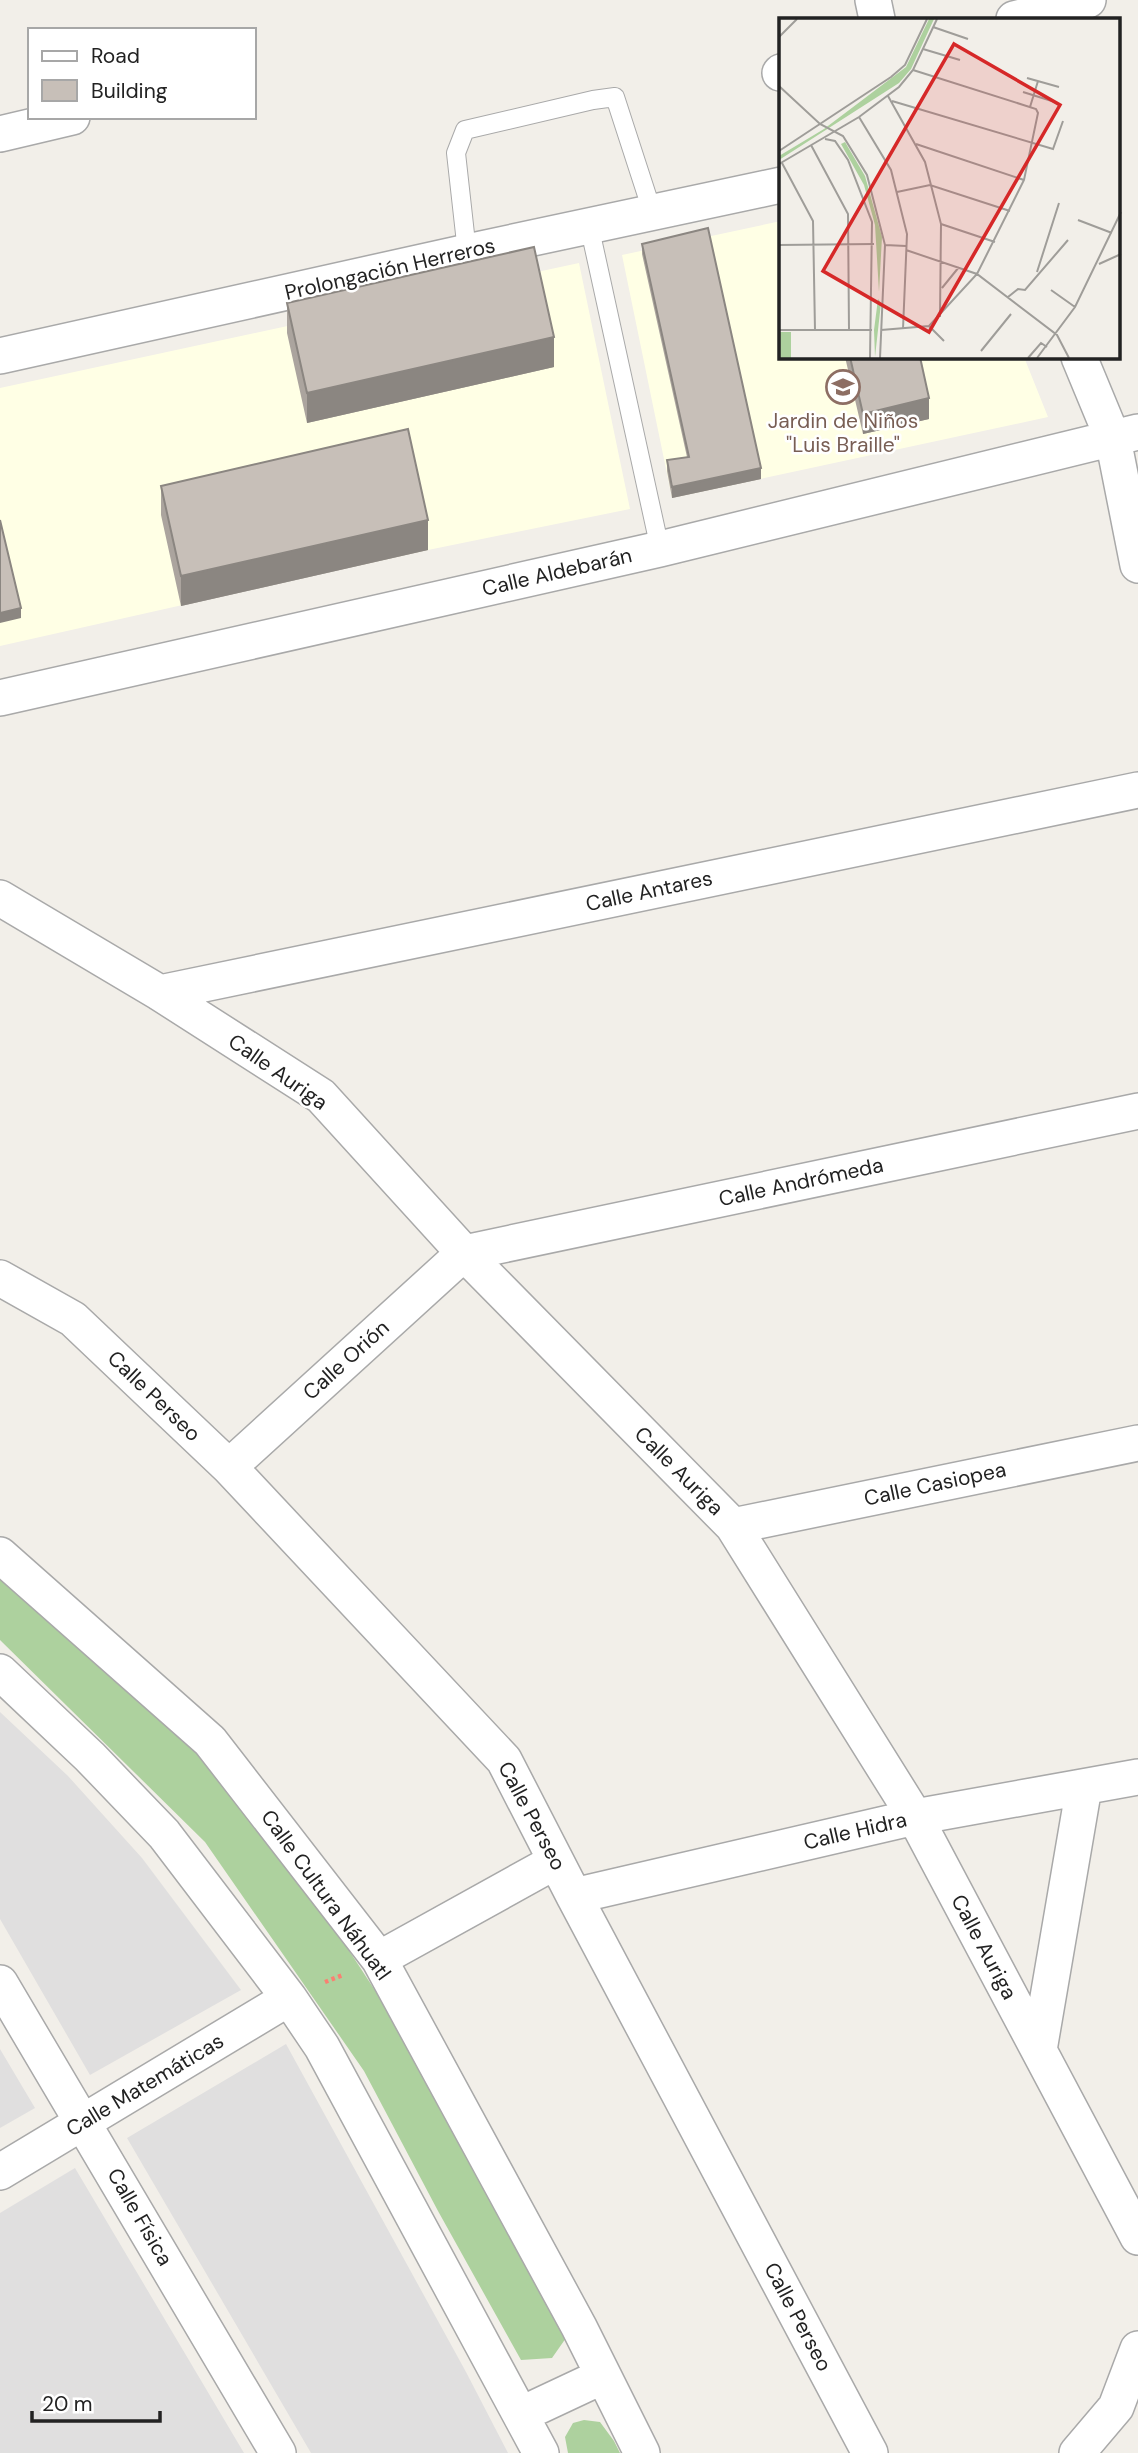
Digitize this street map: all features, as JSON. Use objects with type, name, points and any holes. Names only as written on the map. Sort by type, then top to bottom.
[{"type":"street","points":[[873,0],[877,18]]},
{"type":"street","points":[[1018,18],[1087,0]]},
{"type":"street","points":[[0,134],[64,119]]},
{"type":"street","name":"Prolongación Herreros","points":[[0,356],[779,185]]},
{"type":"street","points":[[1080,359],[1125,436],[1138,565]]},
{"type":"street","name":"Calle Aldebarán","points":[[0,698],[660,549],[1125,436]]},
{"type":"street","name":"Calle Antares","points":[[160,993],[1138,790]]},
{"type":"street","name":"Calle Auriga","points":[[0,898],[160,993],[321,1096],[464,1253],[733,1526],[915,1817],[1138,2237]]},
{"type":"street","name":"Calle Andrómeda","points":[[464,1253],[1138,1111]]},
{"type":"street","name":"Calle Orión","points":[[229,1467],[464,1253]]},
{"type":"street","name":"Calle Perseo","points":[[0,1278],[73,1319],[229,1467],[504,1760],[870,2453]]},
{"type":"street","name":"Calle Casiopea","points":[[733,1526],[1138,1443]]},
{"type":"street","name":"Calle Cultura Náhuatl","points":[[0,1555],[210,1741],[379,1959],[642,2453]]},
{"type":"street","points":[[0,1672],[90,1757],[164,1834],[289,1998],[322,2047],[541,2453]]},
{"type":"street","name":"Calle Hidra","points":[[574,1896],[915,1817],[1138,1777]]},
{"type":"street","points":[[1039,2050],[1084,1787]]},
{"type":"street","points":[[379,1959],[556,1861]]},
{"type":"street","name":"Calle Física","points":[[0,1983],[278,2453]]},
{"type":"street","name":"Calle Matemáticas","points":[[0,2172],[289,1998]]},
{"type":"street","points":[[1077,2453],[1127,2412],[1138,2349]]},
{"type":"street","points":[[522,2414],[603,2376]]},
{"type":"lane","points":[[467,252],[456,153],[465,130],[579,103],[615,97],[653,211]]},
{"type":"lane","points":[[589,225],[660,549]]},
{"type":"path","points":[[289,1998],[379,1959]]},
{"type":"shaded area","name":"Jardin de Niños \"Luis Braille\"","points":[[779,221],[779,359],[1025,359],[1048,417],[672,498],[622,255]]},
{"type":"shaded area","points":[[579,263],[630,509],[428,550],[0,646],[0,388]]},
{"type":"shaded area","points":[[0,1712],[68,1776],[142,1858],[241,1990],[90,2075],[0,1919]]},
{"type":"shaded area","points":[[286,2044],[508,2453],[311,2453],[127,2138]]},
{"type":"shaded area","points":[[0,2049],[35,2108],[0,2128]]},
{"type":"shaded area","points":[[75,2168],[244,2453],[0,2453],[0,2213]]},
{"type":"green space","points":[[0,1576],[196,1750],[320,1906],[393,2018],[566,2338],[552,2358],[521,2360],[364,2071],[205,1842],[0,1640]]},
{"type":"green space","points":[[584,2420],[600,2422],[620,2453],[568,2453],[565,2437],[573,2423]]},
{"type":"building","points":[[708,228],[761,468],[672,487],[667,460],[689,457],[642,244]]},
{"type":"building","points":[[534,247],[554,337],[307,393],[287,303]]},
{"type":"building","points":[[850,359],[920,359],[929,398],[863,414]]},
{"type":"building","points":[[408,429],[428,520],[181,576],[161,486]]},
{"type":"building","points":[[0,520],[21,608],[0,613]]},
{"type":"place","name":"Jardin de Niños \"Luis Braille\"","points":[[843,387]]}]
